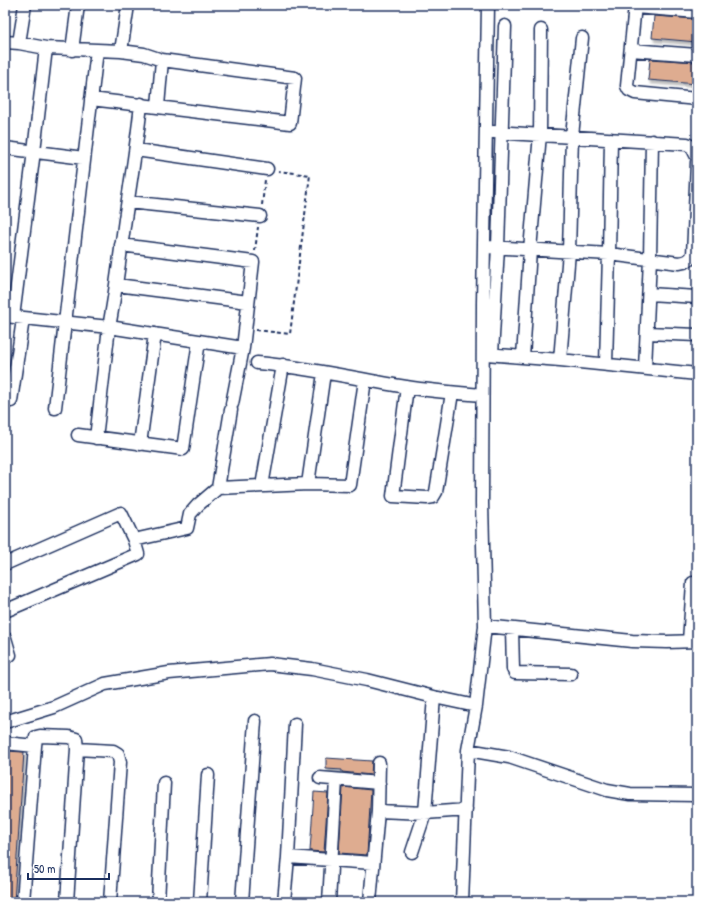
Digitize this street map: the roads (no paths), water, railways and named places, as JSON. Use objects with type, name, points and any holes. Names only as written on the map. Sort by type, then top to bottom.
[{"type":"street","points":[[18,43],[25,5]]},
{"type":"street","points":[[72,50],[78,5]]},
{"type":"street","points":[[121,51],[128,5]]},
{"type":"street","points":[[488,5],[484,246],[488,354]]},
{"type":"street","points":[[697,12],[635,6],[627,86],[629,90],[635,93],[697,99]]},
{"type":"street","points":[[462,902],[468,750],[476,706],[485,626],[482,503],[482,395],[488,354],[498,247],[505,26]]},
{"type":"street","points":[[523,356],[540,134],[540,30]]},
{"type":"street","points":[[560,360],[569,252],[572,136],[582,38]]},
{"type":"street","points":[[5,42],[46,48],[121,51],[144,54],[162,60],[295,78],[290,123],[91,99]]},
{"type":"street","points":[[11,401],[14,317],[46,48]]},
{"type":"street","points":[[55,408],[97,50]]},
{"type":"street","points":[[631,50],[697,55]]},
{"type":"street","points":[[158,106],[162,60]]},
{"type":"street","points":[[96,438],[109,327],[117,286],[141,104]]},
{"type":"street","points":[[486,132],[540,134],[687,144],[692,147],[697,156]]},
{"type":"street","points":[[606,364],[611,139]]},
{"type":"street","points":[[645,368],[649,294],[652,141]]},
{"type":"street","points":[[5,148],[84,158]]},
{"type":"street","points":[[136,150],[267,169]]},
{"type":"street","points":[[484,246],[609,254],[679,263],[685,262],[690,260],[695,255],[697,162]]},
{"type":"street","points":[[128,202],[260,216]]},
{"type":"street","points":[[122,245],[253,262],[243,348],[218,488]]},
{"type":"street","points":[[117,286],[248,302]]},
{"type":"street","points":[[649,294],[697,297]]},
{"type":"street","points":[[14,317],[109,327],[243,348]]},
{"type":"street","points":[[647,333],[697,335]]},
{"type":"street","points":[[140,444],[155,334]]},
{"type":"street","points":[[78,435],[183,449],[199,341]]},
{"type":"street","points":[[488,354],[523,356],[697,374]]},
{"type":"street","points":[[257,363],[283,365],[407,387],[482,395]]},
{"type":"street","points":[[262,486],[283,365]]},
{"type":"street","points":[[308,484],[324,373]]},
{"type":"street","points":[[134,540],[187,528],[190,514],[218,488],[308,484],[350,486],[365,380]]},
{"type":"street","points":[[407,387],[392,496],[433,497],[436,492],[452,393]]},
{"type":"street","points":[[5,564],[121,513],[134,540],[138,554],[5,611]]},
{"type":"street","points":[[485,626],[632,641],[693,641],[693,583]]},
{"type":"street","points":[[512,629],[513,669],[515,673],[571,674]]},
{"type":"street","points":[[5,638],[10,655],[5,657]]},
{"type":"street","points":[[5,722],[54,707],[105,684],[169,673],[270,664],[312,669],[367,680],[476,706]]},
{"type":"street","points":[[412,852],[425,813],[434,697]]},
{"type":"street","points":[[242,902],[255,722]]},
{"type":"street","points":[[284,902],[288,857],[295,724]]},
{"type":"street","points":[[23,902],[35,746],[36,737],[40,736],[68,737],[76,740],[77,749],[67,902]]},
{"type":"street","points":[[5,743],[35,746]]},
{"type":"street","points":[[77,749],[113,751],[118,754],[120,762],[110,902]]},
{"type":"street","points":[[468,750],[509,757],[607,790],[630,794],[697,795]]},
{"type":"street","points":[[370,902],[378,811],[378,763]]},
{"type":"street","points":[[200,902],[208,775]]},
{"type":"street","points":[[320,778],[378,783]]},
{"type":"street","points":[[329,902],[336,780]]},
{"type":"street","points":[[158,902],[164,783]]},
{"type":"street","points":[[378,811],[425,813],[466,810]]},
{"type":"street","points":[[288,857],[373,863]]}]
